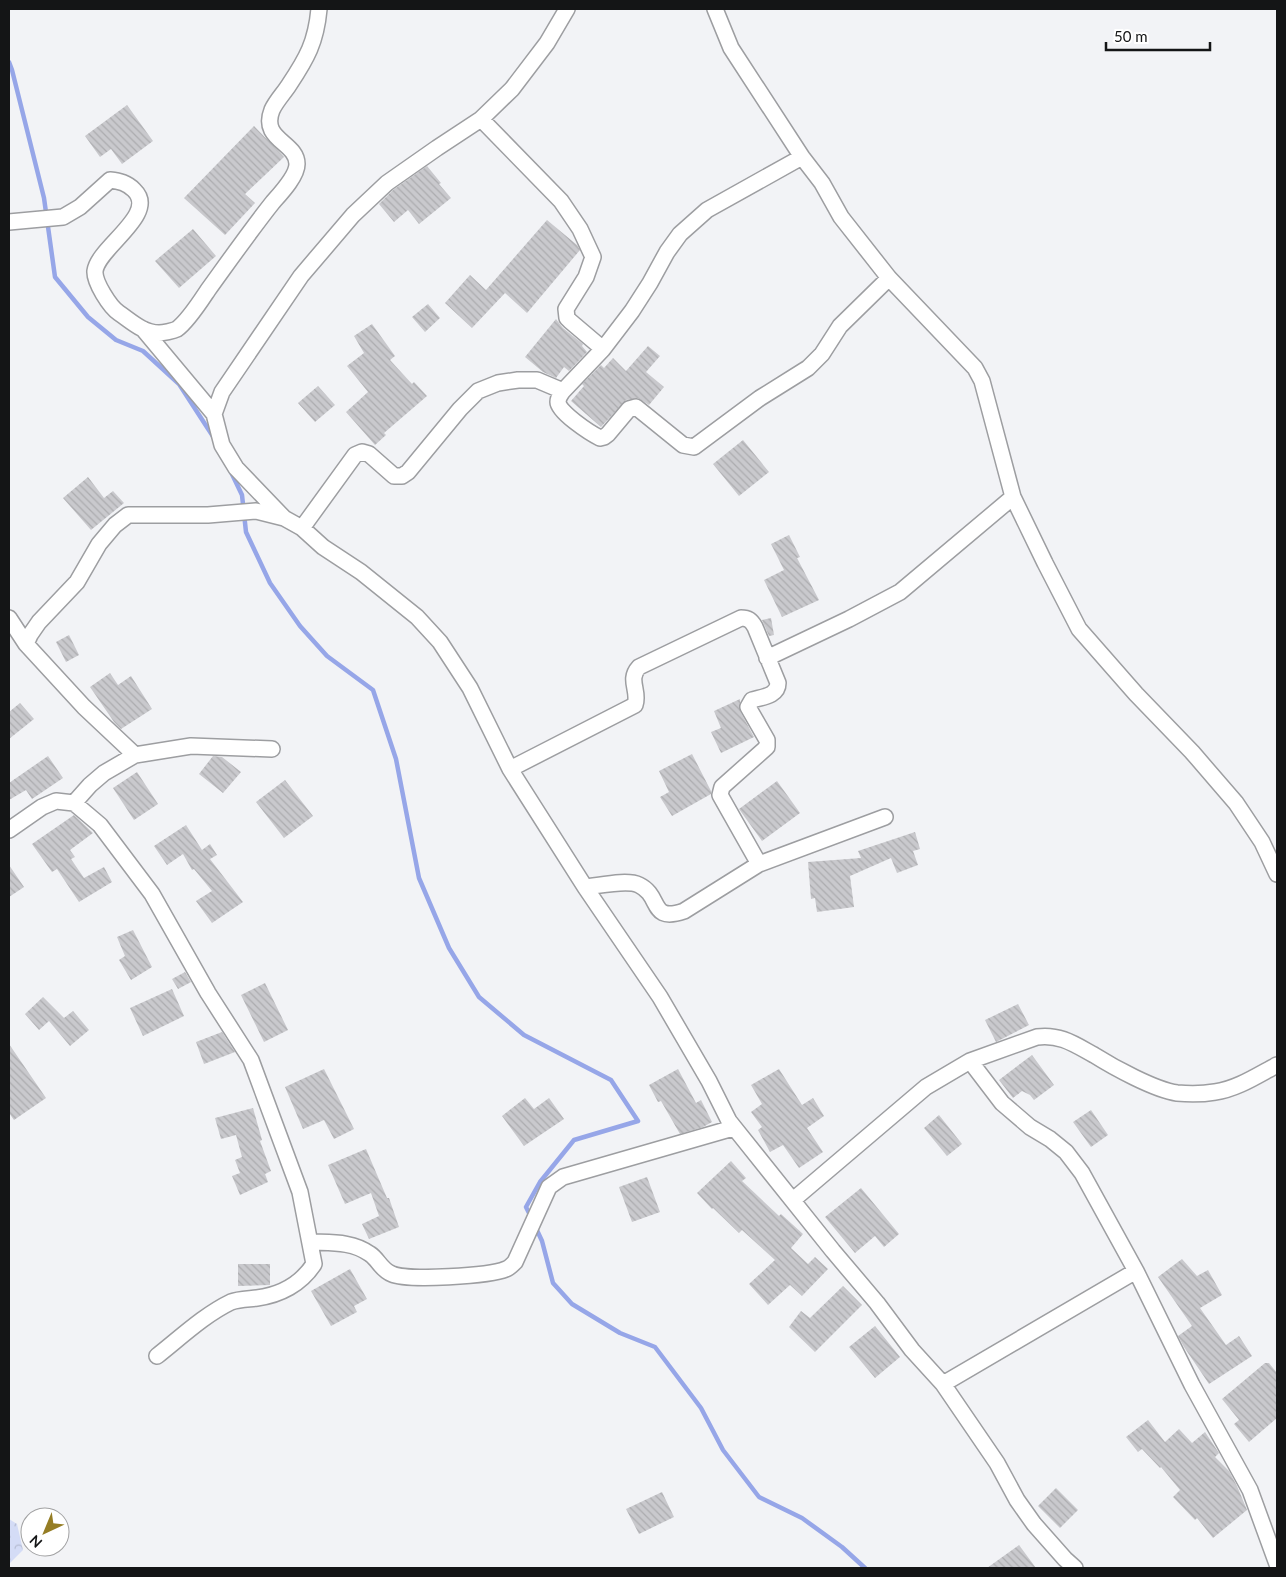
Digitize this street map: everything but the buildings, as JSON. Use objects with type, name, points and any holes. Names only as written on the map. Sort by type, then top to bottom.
[{"type":"street","points":[[143,330],[159,333],[176,329],[190,314],[255,225],[292,179],[298,165],[295,155],[272,133],[270,123],[272,110],[311,49],[318,26],[319,9]]},
{"type":"street","points":[[214,414],[222,392],[301,276],[353,215],[388,182],[481,119],[512,89],[547,42],[567,9]]},
{"type":"street","points":[[715,9],[730,48],[802,157],[822,183],[841,217],[889,278],[967,357],[979,374],[1013,497],[1079,629],[1236,803],[1262,842],[1277,874]]},
{"type":"street","points":[[481,119],[561,201],[580,228],[593,258],[586,277],[566,309],[566,314],[570,321],[603,348]]},
{"type":"street","points":[[802,157],[707,210],[680,234],[667,252],[632,311],[603,348],[558,398],[562,411],[600,438],[608,434],[629,408],[636,408],[683,444],[694,447],[760,398],[808,368],[822,354],[840,326],[889,278]]},
{"type":"street","points":[[12,222],[63,217],[80,207],[110,180],[120,181],[137,192],[140,199],[139,212],[122,235],[103,254],[95,272],[98,286],[115,311],[143,330],[214,414],[222,445],[236,468],[284,518]]},
{"type":"street","points":[[302,528],[355,455],[362,452],[369,454],[394,476],[402,476],[408,472],[460,409],[478,391],[498,382],[537,380],[564,391]]},
{"type":"street","points":[[766,658],[849,619],[900,592],[1013,497]]},
{"type":"street","points":[[26,644],[30,634],[39,622],[77,582],[100,544],[115,525],[128,515],[208,515],[256,511],[284,518],[302,528],[324,547],[361,572],[417,617],[440,642],[470,688],[510,768],[584,887],[660,997],[709,1081],[733,1128],[877,1302],[912,1350],[943,1384],[997,1463],[1017,1500],[1034,1524],[1064,1559],[1075,1568]]},
{"type":"street","points":[[9,618],[26,644],[84,707],[135,755]]},
{"type":"street","points":[[510,768],[635,705],[637,698],[632,680],[635,671],[639,667],[741,618],[746,618],[751,621],[778,683],[778,688],[774,693],[752,700],[748,707],[767,740],[767,747],[722,787],[720,794],[759,864]]},
{"type":"street","points":[[74,803],[104,773],[135,755],[191,746],[272,749]]},
{"type":"street","points":[[9,830],[42,807],[56,801],[74,803],[100,825],[152,894],[208,993],[251,1060],[300,1192],[314,1264],[308,1275],[283,1292],[260,1298],[233,1301],[212,1313],[157,1356]]},
{"type":"street","points":[[584,887],[632,883],[648,892],[661,913],[671,916],[684,911],[759,864],[885,817]]},
{"type":"street","points":[[793,1200],[926,1087],[970,1061],[1037,1037],[1049,1036],[1060,1038],[1111,1065],[1160,1088],[1176,1093],[1215,1092],[1238,1085],[1277,1064]]},
{"type":"street","points":[[970,1061],[1002,1103],[1030,1127],[1050,1138],[1066,1152],[1082,1173],[1136,1271],[1192,1385],[1250,1490],[1277,1564]]},
{"type":"street","points":[[310,1242],[350,1244],[370,1254],[390,1274],[405,1277],[470,1275],[508,1269],[515,1262],[549,1187],[563,1177],[733,1128]]},
{"type":"street","points":[[943,1384],[1136,1271]]},
{"type":"green space","points":[[9,1519],[17,1524],[20,1537],[20,1553],[9,1564]]},
{"type":"waterway","points":[[9,62],[44,198],[55,277],[88,317],[116,340],[143,351],[179,384],[214,438]]},
{"type":"waterway","points":[[231,472],[242,495],[246,532],[270,583],[300,626],[327,656],[373,690],[396,759],[419,878],[449,948],[479,997],[524,1035],[611,1080],[638,1121],[574,1140],[540,1182],[526,1207],[531,1217]]},
{"type":"waterway","points":[[535,1226],[542,1241],[553,1283],[572,1304],[620,1333],[655,1347],[701,1408],[723,1450],[759,1497],[802,1518],[842,1547],[865,1568]]}]
